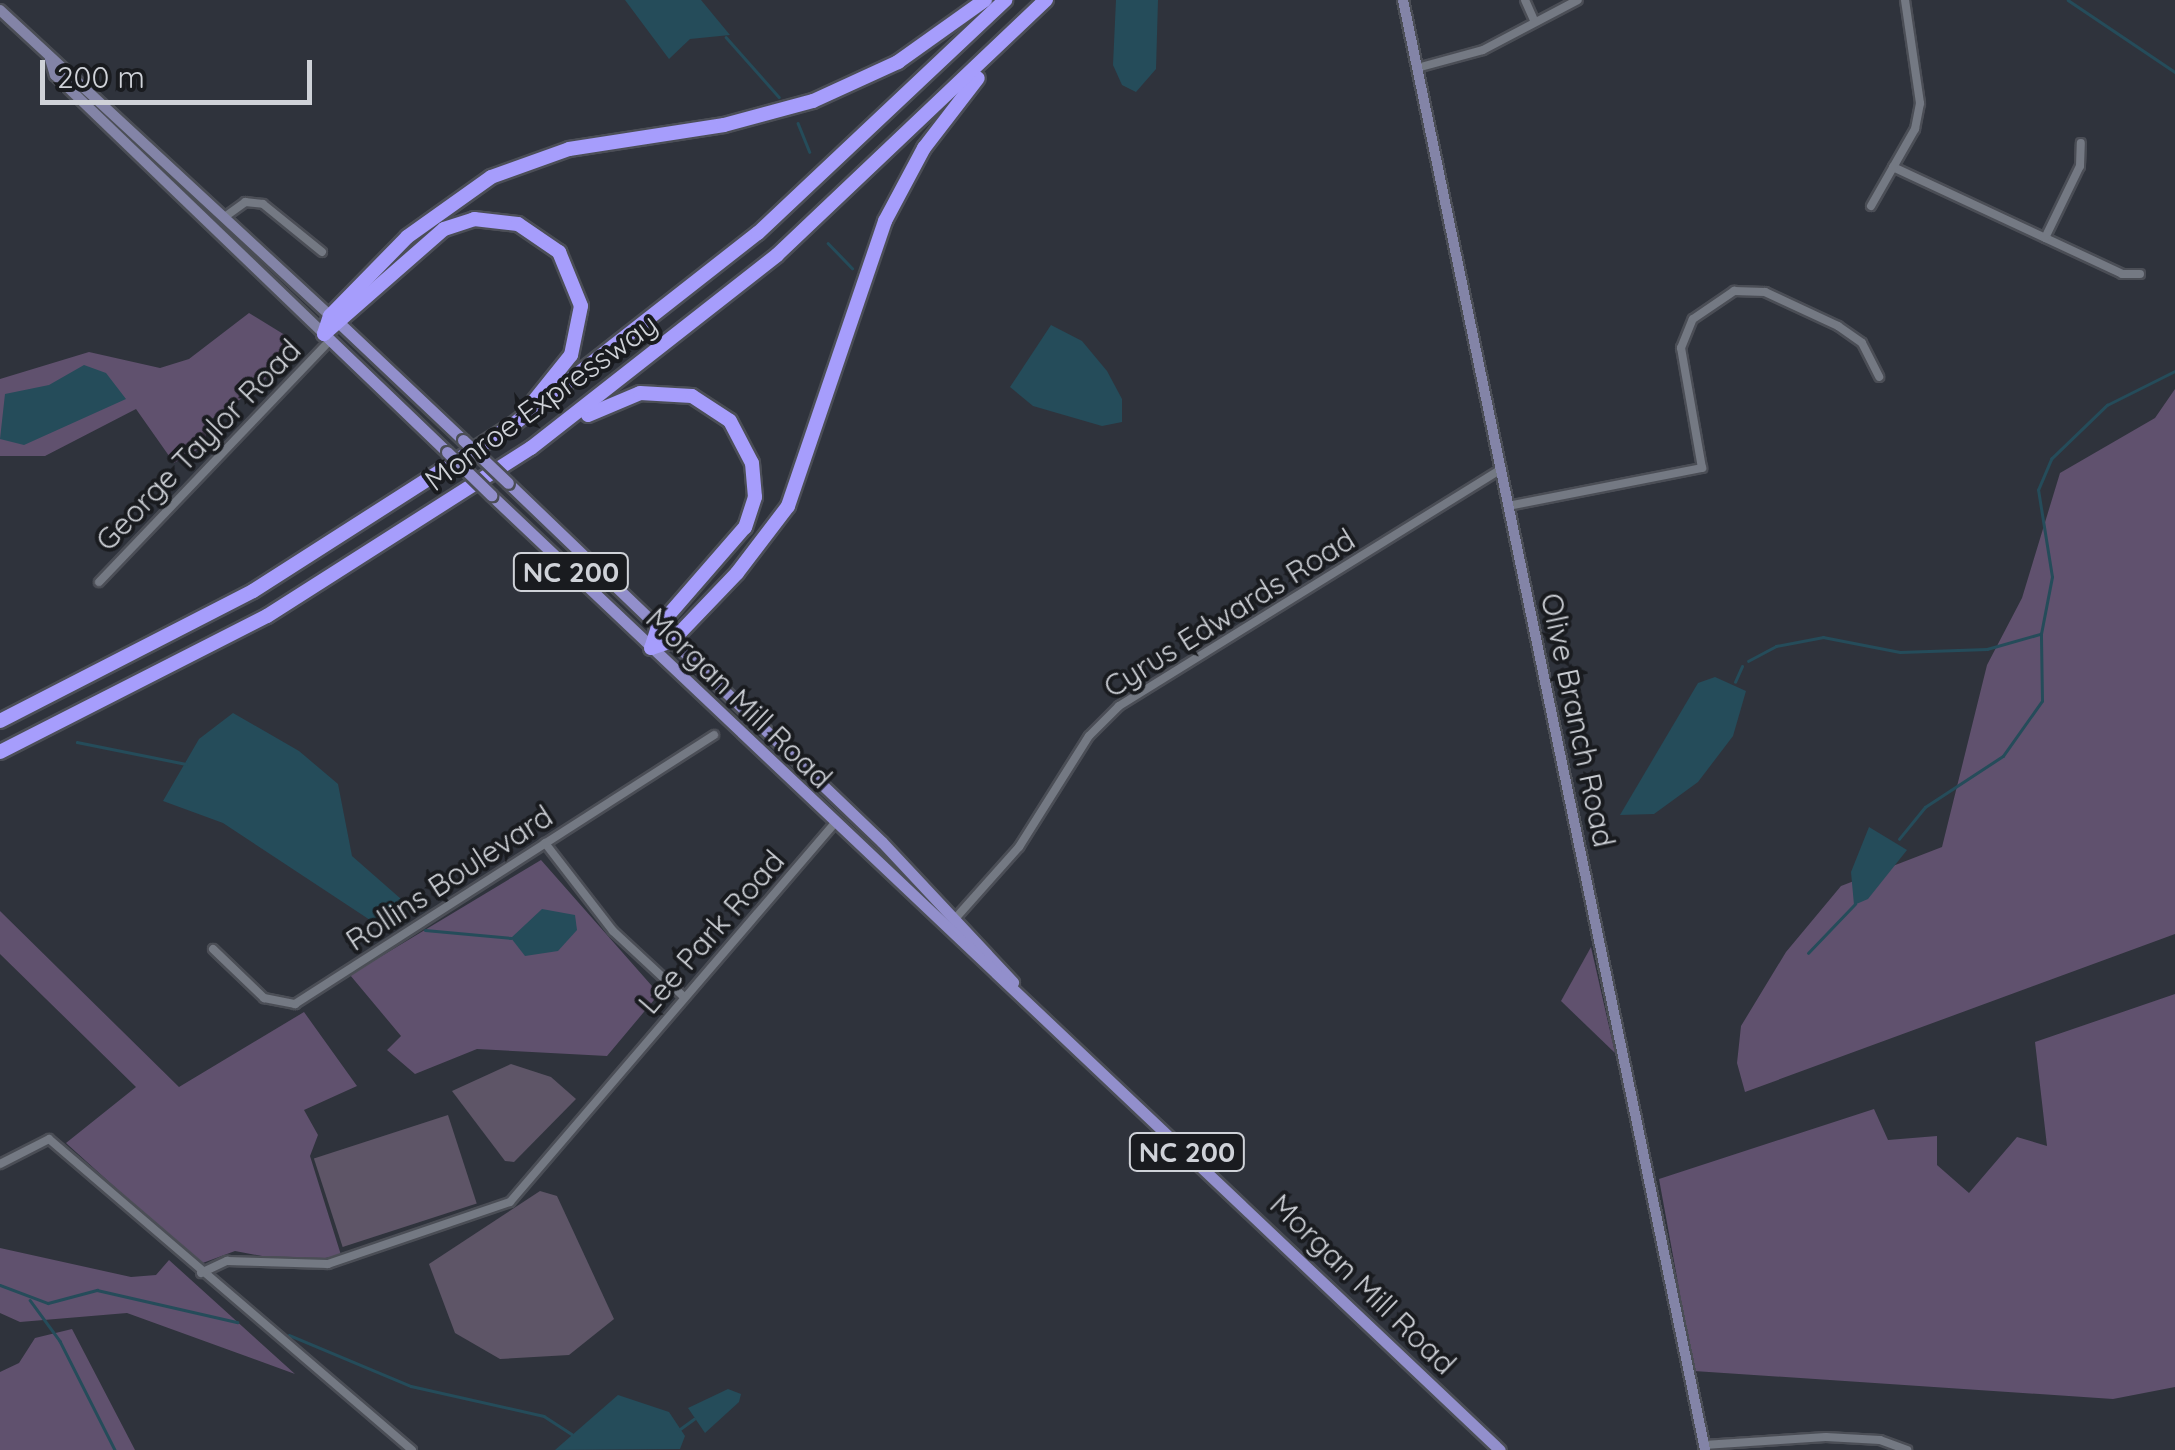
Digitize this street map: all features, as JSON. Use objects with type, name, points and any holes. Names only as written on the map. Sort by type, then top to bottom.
[{"type":"highway","points":[[327,337],[337,320],[422,223],[510,168],[813,101],[898,62],[985,0]]},
{"type":"highway","name":"Monroe Expressway","points":[[0,720],[253,591],[489,442],[735,253],[1004,0]]},
{"type":"highway","points":[[651,648],[672,641],[788,506],[898,192],[948,114],[1043,3]]},
{"type":"highway","name":"Monroe Expressway","points":[[0,752],[268,616],[531,448],[777,255],[1043,3]]},
{"type":"highway","points":[[337,320],[444,229],[496,219],[544,238],[575,278],[578,336],[554,381],[489,442]]},
{"type":"highway","points":[[531,448],[609,404],[650,392],[692,396],[737,430],[754,474],[749,518],[723,560],[658,627],[651,648]]},
{"type":"main road","name":"Morgan Mill Road","points":[[337,320],[956,918],[1018,988]]},
{"type":"main road","name":"Morgan Mill Road","points":[[327,337],[946,928],[1018,988],[1500,1450]]},
{"type":"street","name":"Olive Branch Road","points":[[1403,0],[1704,1448]]},
{"type":"street","points":[[1525,0],[1535,22]]},
{"type":"street","points":[[1417,68],[1483,50],[1578,0]]},
{"type":"street","points":[[1871,206],[1893,167],[1920,103],[1905,0]]},
{"type":"street","name":"Morgan Mill Road","points":[[0,10],[50,59],[66,64],[337,320]]},
{"type":"street","name":"Morgan Mill Road","points":[[50,59],[55,75],[327,337]]},
{"type":"street","points":[[2045,238],[2080,166],[2081,144]]},
{"type":"street","points":[[1893,167],[2045,238],[2140,274]]},
{"type":"street","points":[[226,216],[245,202],[263,204],[322,252]]},
{"type":"street","points":[[1508,506],[1702,468],[1682,348],[1693,320],[1720,297],[1764,292],[1823,319],[1862,343],[1878,377]]},
{"type":"street","name":"George Taylor Road","points":[[98,582],[327,337]]},
{"type":"street","name":"Cyrus Edwards Road","points":[[946,928],[1019,847],[1089,736],[1118,706],[1500,470]]},
{"type":"street","name":"Rollins Boulevard","points":[[214,949],[264,998],[295,1004],[714,736]]},
{"type":"street","name":"Lee Park Road","points":[[201,1273],[227,1261],[309,1269],[502,1207],[835,823]]},
{"type":"street","points":[[545,843],[614,931],[684,997]]},
{"type":"street","points":[[0,1164],[48,1140],[412,1450]]},
{"type":"street","points":[[1704,1448],[1826,1437],[1880,1440],[1907,1450]]},
{"type":"shaded area","points":[[249,313],[293,340],[261,385],[206,423],[206,445],[174,463],[136,409],[45,456],[0,456],[0,379],[89,352],[160,368],[189,359]]},
{"type":"shaded area","points":[[2175,389],[2175,934],[1745,1092],[1737,1063],[1741,1026],[1786,952],[1841,886],[1942,847],[1987,665],[2022,598],[2060,473],[2155,418]]},
{"type":"shaded area","points":[[541,860],[659,994],[607,1056],[477,1049],[415,1074],[387,1050],[401,1036],[350,975]]},
{"type":"shaded area","points":[[0,911],[179,1087],[304,1012],[357,1086],[304,1110],[318,1135],[310,1156],[341,1255],[299,1263],[235,1251],[200,1264],[66,1143],[136,1087],[0,954]]},
{"type":"shaded area","points":[[1591,947],[1615,1053],[1561,1001]]},
{"type":"shaded area","points":[[2175,994],[2175,1387],[2113,1399],[1694,1371],[1659,1179],[1874,1109],[1888,1140],[1937,1136],[1937,1165],[1969,1193],[2017,1137],[2047,1146],[2035,1042]]},
{"type":"shaded area","points":[[511,1064],[551,1077],[576,1099],[514,1162],[505,1161],[452,1091]]},
{"type":"shaded area","points":[[448,1115],[477,1203],[343,1247],[314,1159]]},
{"type":"shaded area","points":[[540,1191],[557,1196],[614,1319],[569,1355],[500,1359],[455,1333],[429,1264]]},
{"type":"shaded area","points":[[0,1248],[131,1277],[156,1275],[169,1260],[295,1374],[127,1313],[20,1322],[0,1313]]},
{"type":"shaded area","points":[[72,1329],[135,1450],[0,1450],[0,1372],[19,1363],[35,1338]]},
{"type":"water","points":[[625,0],[701,0],[730,35],[690,39],[669,59]]},
{"type":"water","points":[[1116,0],[1158,0],[1156,69],[1136,92],[1122,85],[1113,65]]},
{"type":"water","points":[[1051,325],[1082,341],[1107,371],[1122,399],[1122,422],[1102,426],[1033,406],[1010,387]]},
{"type":"water","points":[[84,365],[106,373],[126,399],[24,445],[0,439],[5,394],[49,385]]},
{"type":"water","points":[[1715,677],[1746,691],[1733,736],[1698,782],[1654,814],[1620,815],[1698,683]]},
{"type":"water","points":[[233,713],[299,751],[338,784],[352,856],[401,899],[410,920],[370,920],[223,823],[163,801],[199,739]]},
{"type":"water","points":[[1869,827],[1907,850],[1868,899],[1854,905],[1851,872]]},
{"type":"water","points":[[542,909],[575,915],[577,930],[558,951],[525,956],[511,938]]},
{"type":"water","points":[[728,1389],[741,1394],[739,1402],[705,1433],[688,1408]]},
{"type":"water","points":[[618,1395],[669,1412],[685,1436],[680,1449],[555,1450]]},
{"type":"waterway","points":[[2068,0],[2175,72]]},
{"type":"waterway","points":[[726,37],[779,97]]},
{"type":"waterway","points":[[798,123],[810,152]]},
{"type":"waterway","points":[[828,243],[852,268]]},
{"type":"waterway","points":[[1899,839],[1925,807],[2003,756],[2042,701],[2041,634],[2052,577],[2038,490],[2051,459],[2107,405],[2175,371]]},
{"type":"waterway","points":[[1748,661],[1776,646],[1823,637],[1900,652],[1987,649],[2040,634]]},
{"type":"waterway","points":[[1735,682],[1742,666]]},
{"type":"waterway","points":[[77,742],[186,764]]},
{"type":"waterway","points":[[1808,953],[1855,904]]},
{"type":"waterway","points":[[425,930],[511,938]]},
{"type":"waterway","points":[[0,1285],[48,1303],[97,1290],[237,1322]]},
{"type":"waterway","points":[[30,1300],[60,1341],[115,1450]]},
{"type":"waterway","points":[[289,1335],[411,1386],[544,1416],[572,1434]]},
{"type":"waterway","points":[[680,1429],[694,1419]]}]
